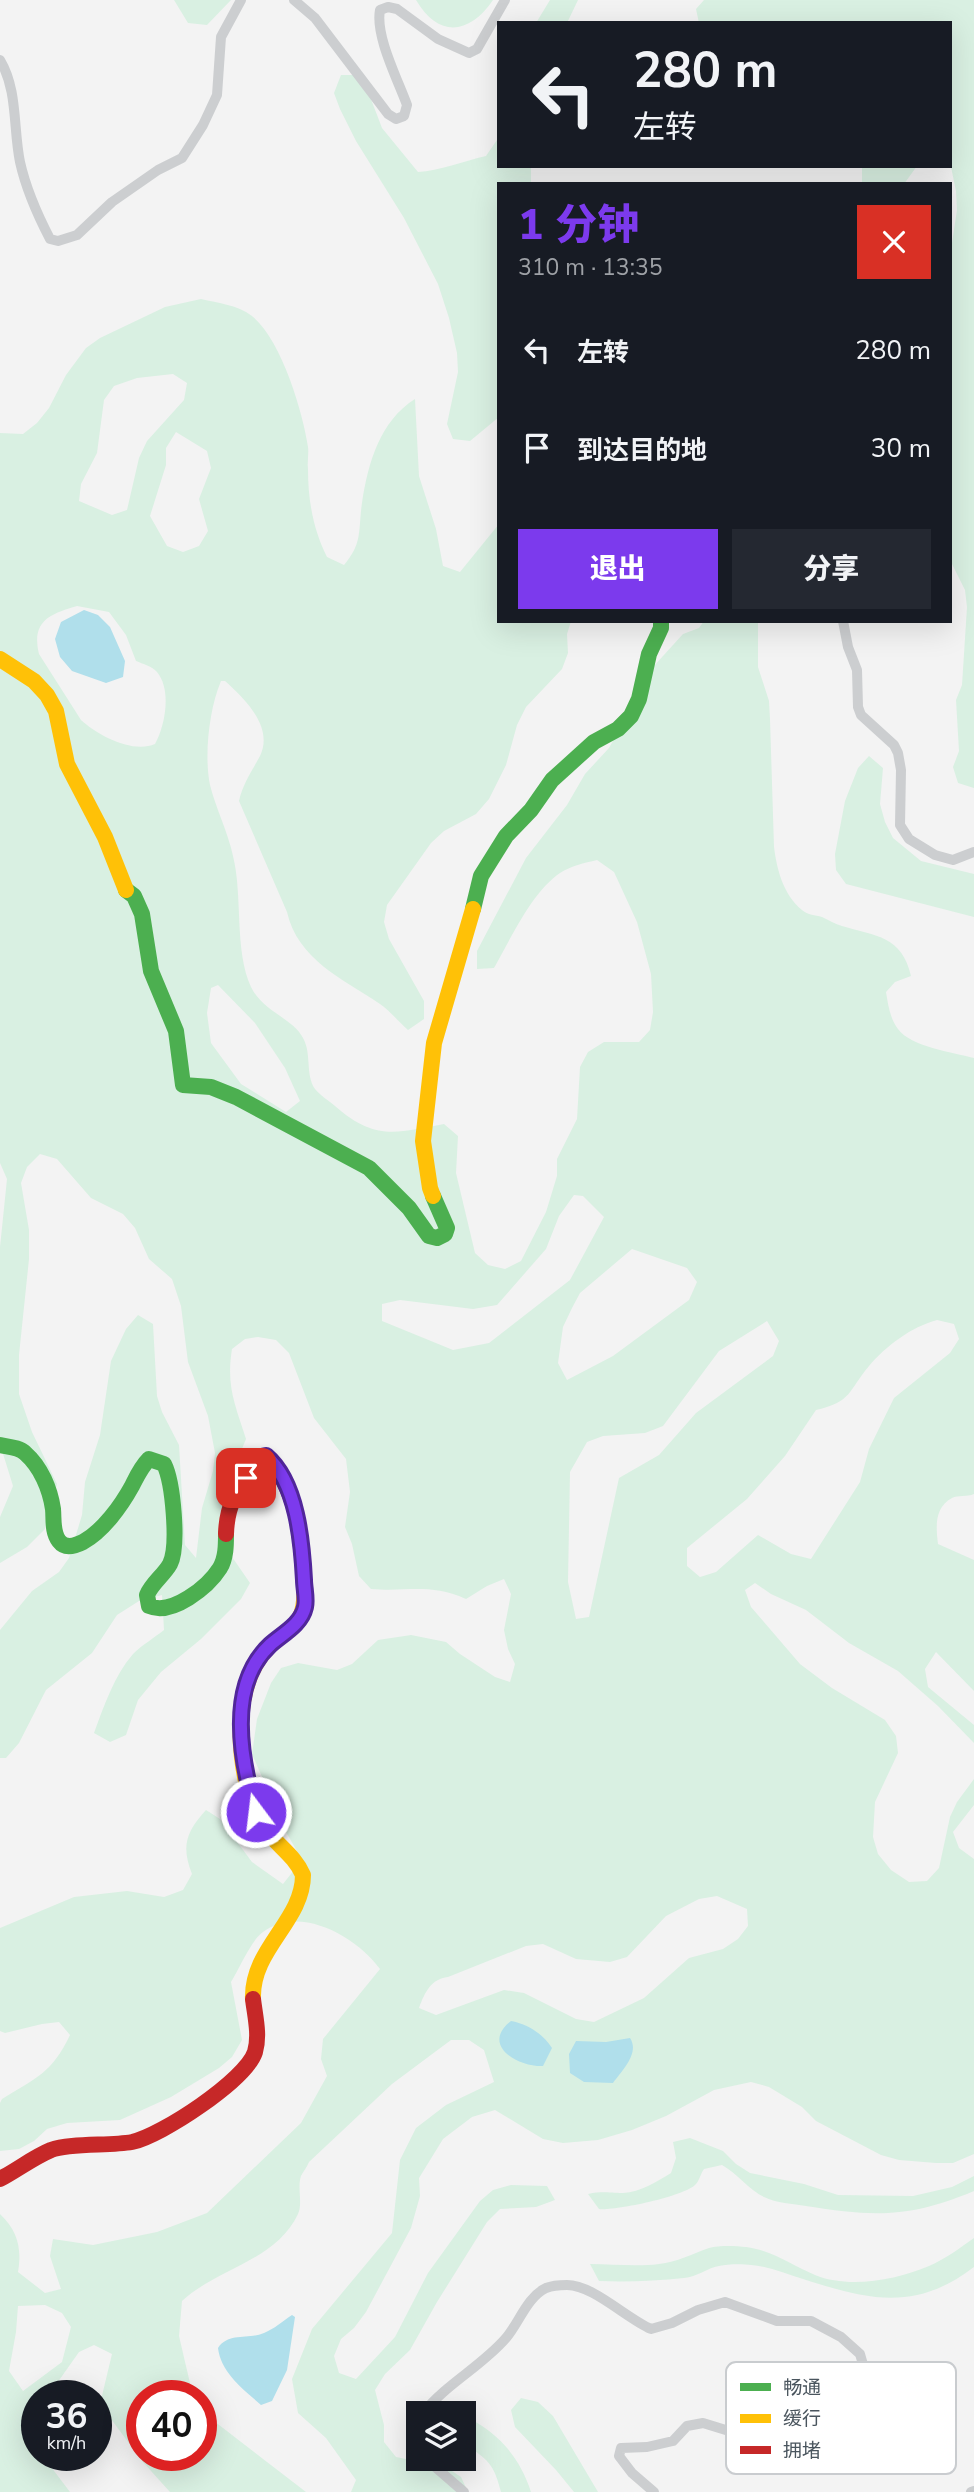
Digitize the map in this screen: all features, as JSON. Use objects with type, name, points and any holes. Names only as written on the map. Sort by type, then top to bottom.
[{"type":"street","points":[[0,60],[12,94],[20,161],[32,204],[50,239],[58,241],[77,234],[112,202],[181,158],[203,125],[217,94],[221,37],[241,0]]},
{"type":"street","points":[[295,0],[315,18],[388,114],[396,119],[404,116],[407,105],[381,35],[378,18],[380,10],[388,7],[397,9],[438,39],[469,53],[477,49],[505,0]]},
{"type":"street","points":[[0,659],[34,681],[56,710],[66,764],[105,836],[126,890],[134,896],[142,914],[151,971],[176,1031],[183,1085],[211,1087],[236,1097],[369,1168],[408,1208],[429,1236],[437,1238],[445,1234],[447,1228],[430,1188],[423,1141],[434,1043],[481,876],[506,836],[531,810],[552,780],[594,742],[618,729],[631,716],[639,699],[649,654],[661,623]]},
{"type":"street","points":[[843,623],[848,647],[857,670],[858,707],[861,715],[894,745],[898,753],[901,770],[900,825],[909,839],[935,855],[953,860],[974,852]]},
{"type":"street","points":[[0,1445],[23,1450],[43,1477],[52,1506],[57,1540],[63,1546],[69,1547],[82,1544],[103,1526],[131,1488],[142,1464],[149,1459],[161,1461],[165,1465],[171,1484],[174,1551],[171,1561],[146,1593],[146,1603],[157,1610],[187,1598],[207,1585],[219,1572],[224,1561],[231,1499],[261,1457],[266,1456],[276,1464],[299,1522],[305,1606],[299,1620],[268,1647],[251,1672],[242,1702],[241,1737],[247,1783],[256,1812],[265,1829],[304,1875],[303,1885],[295,1903],[254,1974],[253,1989],[259,2039],[254,2058],[190,2114],[152,2136],[131,2142],[52,2149],[0,2179]]},
{"type":"street","points":[[435,2401],[507,2338],[532,2300],[546,2288],[569,2285],[592,2291],[607,2304],[651,2329],[725,2302],[777,2321],[811,2321],[841,2337],[860,2354],[862,2362]]},
{"type":"street","points":[[654,2492],[632,2473],[619,2456],[621,2448],[647,2447],[673,2441],[687,2426],[702,2423],[726,2430]]},
{"type":"street","points":[[440,2471],[464,2492]]},
{"type":"green space","points":[[174,0],[231,0],[207,25],[188,23]]},
{"type":"green space","points":[[416,0],[493,0],[475,20],[454,27],[434,21]]},
{"type":"green space","points":[[550,0],[578,0],[568,21],[537,21]]},
{"type":"green space","points":[[704,0],[974,0],[974,788],[958,783],[953,767],[959,751],[956,700],[962,685],[967,607],[965,590],[952,564],[952,243],[957,210],[951,168],[952,21],[699,21],[696,9]]},
{"type":"green space","points":[[341,75],[359,75],[382,128],[418,172],[486,156],[497,140],[497,168],[531,168],[531,182],[497,182],[497,419],[470,441],[453,439],[447,424],[458,372],[457,353],[438,284],[404,218],[356,141],[334,93]]},
{"type":"green space","points":[[862,168],[916,168],[905,182],[862,182]]},
{"type":"green space","points":[[201,299],[234,307],[252,316],[263,327],[281,358],[301,415],[308,447],[310,503],[318,536],[327,557],[344,565],[359,536],[362,503],[372,458],[384,431],[403,408],[415,399],[419,476],[436,529],[443,566],[460,572],[497,526],[497,623],[570,623],[567,634],[568,653],[562,669],[526,707],[517,725],[506,765],[489,799],[476,814],[444,831],[431,843],[387,905],[384,922],[389,939],[424,1001],[424,1019],[408,1030],[380,1004],[324,967],[301,943],[239,801],[263,745],[260,724],[249,705],[225,681],[221,681],[211,719],[208,773],[233,856],[238,888],[242,957],[251,987],[263,1003],[298,1031],[306,1044],[310,1077],[315,1089],[349,1117],[362,1125],[387,1132],[444,1124],[458,1136],[456,1173],[475,1253],[488,1265],[505,1269],[521,1261],[546,1212],[557,1176],[557,1159],[577,1119],[580,1067],[588,1052],[604,1042],[639,1042],[650,1030],[653,1012],[651,974],[637,922],[614,872],[597,860],[569,868],[550,881],[523,916],[494,968],[477,969],[477,951],[526,858],[567,805],[585,774],[609,748],[653,667],[683,634],[699,628],[703,623],[758,623],[758,667],[769,701],[774,847],[779,873],[790,897],[807,913],[876,936],[894,945],[907,963],[911,976],[895,982],[886,992],[895,1025],[904,1035],[922,1045],[974,1058],[974,1494],[954,1497],[946,1502],[939,1512],[937,1525],[938,1544],[974,1560],[974,1691],[936,1652],[925,1669],[928,1687],[974,1725],[974,1743],[938,1706],[898,1671],[849,1643],[806,1610],[771,1594],[755,1583],[745,1590],[751,1607],[800,1664],[832,1688],[885,1720],[896,1736],[898,1753],[875,1802],[873,1837],[878,1854],[891,1870],[909,1882],[927,1881],[939,1868],[950,1817],[974,1779],[974,1805],[953,1832],[959,1848],[974,1859],[974,2154],[953,2163],[899,2160],[881,2155],[816,2121],[802,2107],[769,2087],[751,2082],[714,2090],[666,2116],[598,2140],[563,2143],[543,2139],[495,2110],[472,2117],[443,2139],[419,2178],[420,2196],[411,2228],[366,2312],[341,2339],[334,2356],[339,2373],[356,2379],[395,2337],[428,2273],[480,2201],[493,2190],[511,2185],[547,2186],[555,2200],[536,2207],[500,2209],[487,2222],[410,2350],[385,2374],[375,2390],[384,2425],[384,2442],[396,2457],[406,2459],[406,2471],[452,2471],[461,2477],[468,2492],[351,2492],[356,2480],[326,2438],[298,2413],[292,2379],[312,2329],[392,2233],[400,2160],[416,2128],[446,2105],[494,2082],[484,2050],[469,2040],[451,2040],[392,2084],[309,2162],[301,2176],[298,2214],[288,2230],[275,2243],[182,2301],[179,2336],[189,2380],[126,2380],[126,2439],[112,2420],[112,2380],[106,2380],[112,2354],[94,2345],[79,2352],[59,2380],[38,2380],[62,2362],[71,2327],[62,2313],[45,2305],[18,2306],[9,2371],[21,2388],[21,2471],[54,2471],[70,2492],[0,2492],[0,2214],[15,2234],[19,2256],[18,2272],[45,2293],[61,2289],[50,2256],[53,2239],[93,2245],[157,2232],[207,2213],[301,2123],[327,2076],[321,2059],[323,2039],[380,1969],[357,1946],[327,1928],[294,1921],[278,1924],[263,1932],[254,1941],[231,1982],[242,2040],[232,2057],[219,2068],[171,2097],[120,2120],[67,2123],[47,2129],[34,2141],[19,2149],[0,2151],[2,2099],[34,2080],[50,2066],[70,2035],[59,2022],[5,2033],[0,2031],[0,1928],[74,1897],[127,1891],[164,1897],[183,1890],[192,1874],[187,1855],[187,1840],[194,1825],[206,1810],[220,1819],[252,1862],[283,1884],[302,1860],[286,1832],[252,1754],[257,1719],[271,1683],[281,1668],[298,1663],[337,1670],[352,1664],[378,1640],[411,1635],[446,1642],[495,1677],[510,1682],[515,1664],[504,1630],[511,1594],[504,1579],[466,1599],[441,1591],[371,1589],[359,1576],[345,1527],[350,1492],[346,1459],[314,1418],[289,1353],[276,1340],[258,1337],[245,1339],[232,1349],[230,1374],[233,1395],[246,1439],[227,1485],[219,1538],[250,1583],[241,1599],[201,1639],[161,1672],[138,1700],[126,1735],[110,1742],[94,1733],[110,1692],[126,1663],[164,1630],[162,1595],[139,1601],[117,1615],[92,1653],[46,1690],[19,1743],[6,1758],[0,1758],[0,1630],[32,1591],[59,1572],[69,1558],[82,1515],[85,1482],[100,1435],[111,1361],[126,1329],[138,1315],[153,1324],[157,1396],[179,1445],[185,1545],[196,1558],[202,1508],[213,1471],[215,1453],[208,1416],[188,1362],[181,1306],[172,1279],[149,1259],[135,1228],[123,1214],[91,1198],[57,1159],[40,1154],[27,1167],[21,1183],[29,1230],[29,1259],[19,1355],[19,1394],[32,1432],[57,1484],[45,1529],[27,1547],[0,1563],[0,1517],[13,1486],[0,1444],[0,1247],[7,1179],[0,1163],[0,433],[23,434],[37,423],[86,348],[100,338],[165,307]],"holes":[[[173,374],[187,383],[184,400],[147,441],[139,458],[127,510],[112,515],[79,501],[81,484],[97,453],[104,400],[114,386],[137,378]],[[176,432],[207,451],[211,468],[199,499],[208,531],[199,546],[183,552],[167,546],[150,516],[166,465],[166,448]],[[77,606],[109,612],[126,635],[136,661],[157,672],[162,680],[165,708],[162,728],[155,744],[136,747],[126,745],[106,737],[81,720],[39,654],[37,643],[40,626],[51,616]],[[218,985],[255,1023],[285,1068],[300,1101],[286,1112],[241,1084],[211,1043],[207,1013],[211,988]],[[574,1195],[583,1196],[604,1217],[570,1280],[489,1343],[453,1350],[382,1321],[382,1304],[400,1300],[473,1309],[497,1305],[546,1249],[559,1216]],[[632,1249],[687,1268],[697,1282],[689,1300],[613,1356],[567,1380],[558,1363],[563,1327],[580,1293]],[[937,1320],[954,1324],[959,1339],[950,1353],[894,1398],[869,1449],[860,1482],[811,1559],[791,1554],[758,1535],[716,1572],[700,1577],[687,1566],[687,1548],[747,1499],[785,1456],[816,1410],[843,1399],[883,1351],[900,1338]],[[767,1321],[779,1341],[773,1356],[696,1413],[659,1455],[619,1478],[589,1617],[576,1619],[568,1582],[570,1472],[587,1442],[603,1436],[645,1433],[663,1426],[719,1351]],[[717,1896],[747,1909],[748,1926],[738,1939],[723,1949],[689,1958],[644,1998],[594,2022],[576,2019],[524,1993],[504,1990],[436,2015],[419,2008],[426,1992],[437,1980],[526,1946],[543,1944],[576,1959],[610,1962],[627,1957],[666,1916],[699,1899]]]},
{"type":"green space","points":[[869,756],[883,768],[880,804],[893,838],[921,861],[974,874],[974,917],[846,884],[836,870],[835,854],[845,801],[858,768]]},
{"type":"green space","points":[[690,2138],[723,2151],[750,2173],[804,2184],[838,2195],[913,2196],[952,2187],[974,2176],[974,2191],[911,2211],[852,2212],[769,2199],[722,2165],[704,2169],[697,2183],[690,2189],[650,2202],[599,2209],[588,2194],[630,2192],[654,2183],[671,2173],[676,2158],[673,2142]]},
{"type":"green space","points":[[974,2238],[974,2267],[932,2291],[891,2298],[849,2292],[757,2266],[723,2265],[684,2278],[599,2281],[590,2264],[659,2264],[709,2248],[738,2246],[764,2251],[828,2279],[872,2281],[929,2266]]},
{"type":"green space","points":[[521,2398],[538,2402],[553,2416],[598,2492],[574,2492],[515,2427],[511,2410]]},
{"type":"green space","points":[[476,2422],[506,2446],[521,2467],[531,2492],[501,2492],[496,2475],[489,2463],[476,2452]]},
{"type":"green space","points":[[217,2423],[306,2492],[170,2492],[151,2471],[217,2471]]},
{"type":"water","points":[[84,610],[98,615],[110,627],[125,661],[123,677],[106,683],[72,671],[60,657],[55,639],[61,622]]},
{"type":"water","points":[[511,2021],[534,2030],[552,2048],[543,2066],[514,2059],[501,2046],[499,2038],[502,2030]]},
{"type":"water","points":[[630,2038],[633,2044],[631,2056],[613,2083],[584,2082],[570,2073],[569,2054],[576,2041],[606,2042]]},
{"type":"water","points":[[292,2315],[295,2317],[287,2370],[272,2401],[261,2405],[228,2373],[218,2348],[233,2338],[264,2333]]},
{"type":"traffic: fast","points":[[473,909],[481,876],[506,836],[531,810],[552,780],[594,742],[618,729],[631,716],[639,699],[649,654],[661,623]]},
{"type":"traffic: fast","points":[[126,890],[134,896],[142,914],[151,971],[176,1031],[183,1085],[211,1087],[236,1097],[369,1168],[409,1208],[429,1236],[437,1238],[445,1234],[447,1228],[433,1196]]},
{"type":"traffic: fast","points":[[0,1445],[23,1451],[36,1465],[50,1494],[55,1534],[61,1544],[67,1546],[83,1542],[104,1525],[123,1502],[141,1468],[149,1459],[164,1464],[172,1499],[173,1555],[165,1572],[147,1595],[149,1606],[168,1607],[189,1598],[207,1583],[222,1564],[226,1534]]},
{"type":"traffic: slow","points":[[0,659],[34,681],[47,695],[56,711],[67,764],[105,837],[126,890]]},
{"type":"traffic: slow","points":[[433,1196],[423,1141],[434,1043],[473,909]]},
{"type":"traffic: slow","points":[[253,1999],[260,1965],[295,1907],[303,1875],[296,1862],[266,1830],[253,1806],[242,1758],[242,1706],[251,1673],[259,1659],[298,1621],[304,1599],[304,1581]]},
{"type":"traffic: jam","points":[[226,1534],[229,1511],[237,1492],[261,1457],[266,1456],[285,1484],[296,1515],[304,1581]]},
{"type":"traffic: jam","points":[[0,2179],[51,2150],[69,2146],[132,2142],[145,2138],[201,2105],[236,2077],[255,2052],[257,2032],[253,1999]]},
{"type":"route","points":[[246,1478],[261,1457],[266,1456],[276,1464],[288,1490],[299,1522],[305,1606],[299,1620],[268,1647],[251,1672],[242,1702],[241,1737],[247,1783],[256,1812]]}]
